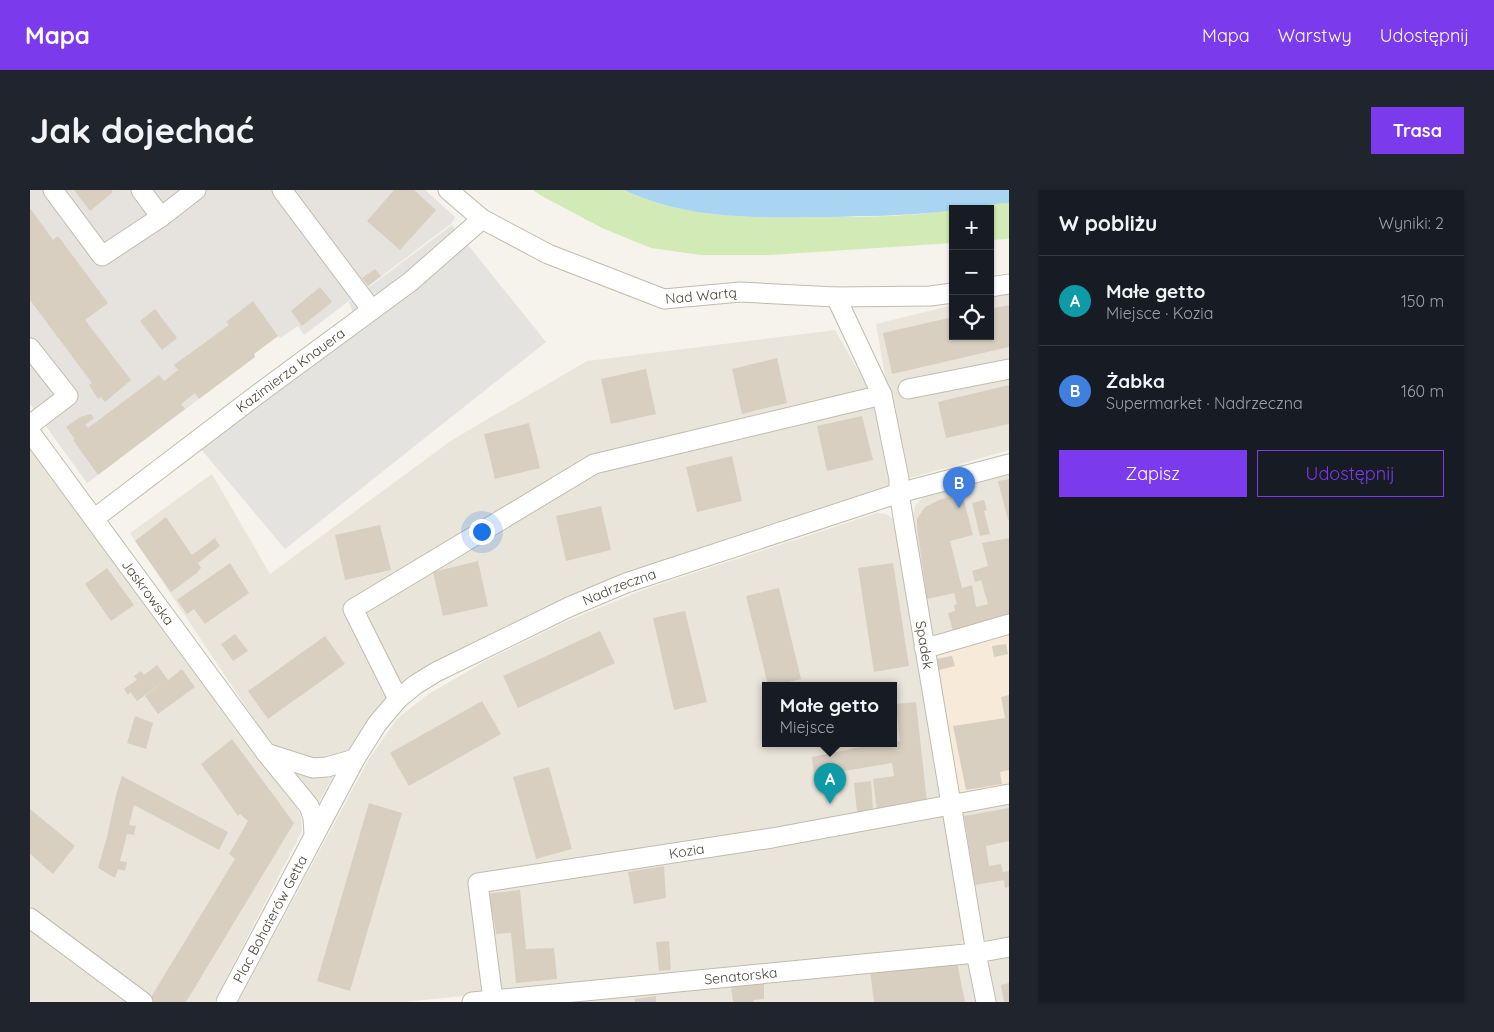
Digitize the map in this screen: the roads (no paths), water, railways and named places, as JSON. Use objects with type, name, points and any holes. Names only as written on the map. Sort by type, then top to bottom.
[{"type":"street","points":[[53,190],[102,256],[161,217],[196,190]]},
{"type":"street","points":[[141,190],[161,217]]},
{"type":"street","points":[[282,190],[371,309]]},
{"type":"street","name":"Nad Wartą","points":[[448,190],[482,219],[548,254],[664,299],[740,292],[836,298],[930,296],[949,294]]},
{"type":"street","name":"Kazimierza Knauera","points":[[95,518],[371,309],[410,282],[482,219]]},
{"type":"street","points":[[994,286],[1009,284]]},
{"type":"street","name":"Spadek","points":[[836,298],[882,395],[898,479],[924,647],[986,1002]]},
{"type":"street","points":[[30,348],[68,396],[30,425]]},
{"type":"street","points":[[908,390],[1009,369]]},
{"type":"street","points":[[398,699],[353,608],[594,464],[882,395]]},
{"type":"street","name":"Jaskrowska","points":[[30,432],[266,753],[309,806],[313,818],[314,835]]},
{"type":"street","name":"Nadrzeczna","points":[[314,835],[376,724],[398,699],[415,685],[436,672],[569,607],[626,583],[899,493],[1009,464]]},
{"type":"street","points":[[924,647],[1009,624]]},
{"type":"street","points":[[266,753],[313,768],[327,767],[355,759]]},
{"type":"street","name":"Kozia","points":[[493,1000],[478,883],[658,856],[951,806],[1009,794]]},
{"type":"street","name":"Plac Bohaterów Getta","points":[[226,1002],[314,835]]},
{"type":"street","points":[[30,918],[143,1002]]},
{"type":"street","name":"Senatorska","points":[[472,1002],[976,953],[1009,947]]},
{"type":"water","points":[[624,190],[1009,190],[1009,203],[949,205],[949,210],[897,215],[750,217],[698,212],[648,200]]},
{"type":"place","name":"Żabka","points":[[959,508]]},
{"type":"place","name":"Małe getto","points":[[830,804]]}]
